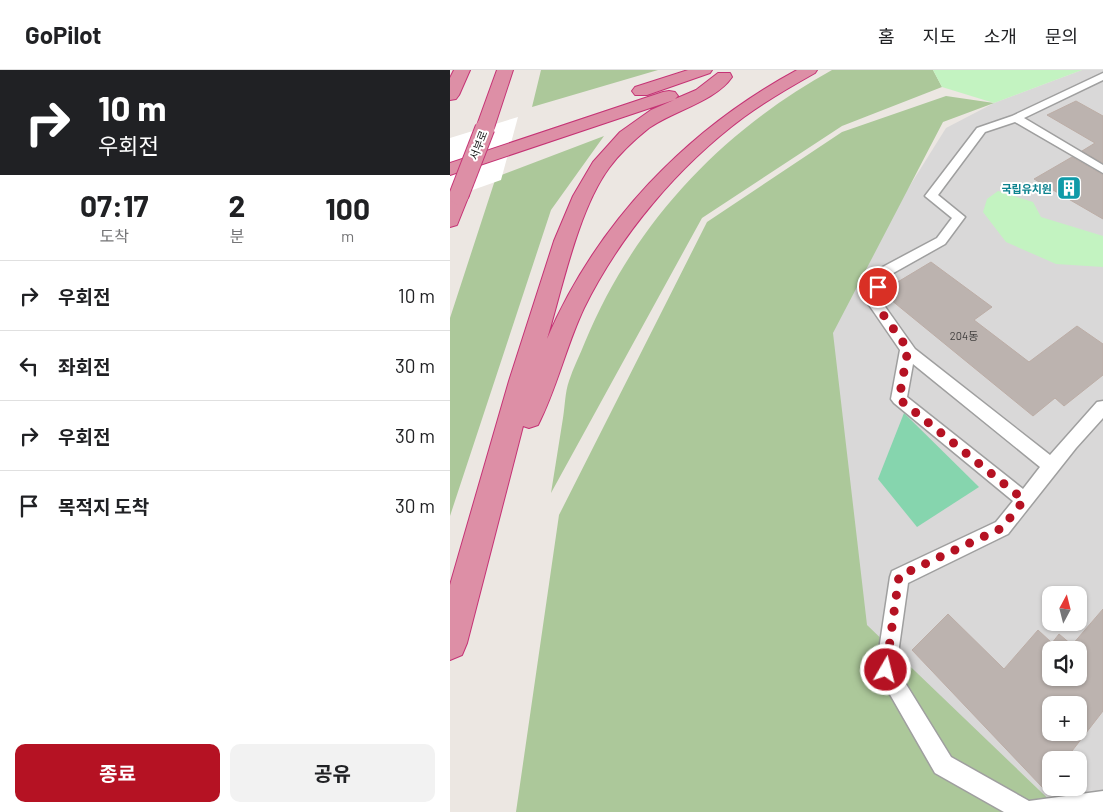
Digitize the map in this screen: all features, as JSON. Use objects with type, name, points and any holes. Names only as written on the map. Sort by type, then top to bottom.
[{"type":"highway","points":[[450,95],[462,70]]},
{"type":"highway","name":"서부로","points":[[450,220],[505,70]]},
{"type":"highway","points":[[492,496],[526,428],[573,306],[612,241],[652,190],[687,154],[763,95],[809,70]]},
{"type":"highway","points":[[450,643],[492,496],[522,381],[565,241],[582,196],[600,166],[628,136],[657,114],[702,94],[722,73]]},
{"type":"highway","points":[[450,153],[722,73]]},
{"type":"highway","points":[[450,169],[722,73]]},
{"type":"lane","points":[[1051,466],[907,351],[874,302],[882,273],[942,241],[959,217],[930,196],[981,130],[1016,118],[1102,78]]},
{"type":"lane","points":[[1016,118],[1103,170]]},
{"type":"lane","points":[[907,351],[899,399],[1024,500]]},
{"type":"lane","points":[[1026,812],[944,765],[886,670],[899,576],[1002,528],[1051,466],[1103,407]]},
{"type":"lane","points":[[1031,812],[1103,802]]},
{"type":"shaded area","points":[[1082,70],[1103,70],[1103,812],[934,812],[838,715],[832,310],[946,128],[994,103]]},
{"type":"green space","points":[[541,70],[658,70],[532,107]]},
{"type":"green space","points":[[832,70],[933,70],[942,87],[842,126],[702,218],[551,493],[566,394],[572,371],[605,299],[629,258],[655,220],[685,185],[718,152],[753,122],[791,95]]},
{"type":"green space","points":[[933,70],[1082,70],[994,103],[942,87]]},
{"type":"green space","points":[[946,96],[994,103],[943,122],[833,333],[867,625],[1042,793],[1042,796],[1045,796],[1062,812],[516,812],[559,515],[707,222],[842,132]]},
{"type":"green space","points":[[604,136],[551,210],[450,516],[450,318],[496,177]]},
{"type":"green space","points":[[998,191],[1033,202],[1041,217],[1103,236],[1103,267],[1056,264],[1006,242],[983,212],[987,199]]},
{"type":"green space","points":[[904,413],[979,487],[917,527],[878,479]]},
{"type":"pier","points":[[518,117],[501,180],[450,198],[450,138]]},
{"type":"building","points":[[1076,101],[1103,116],[1103,163],[1082,151],[1095,143],[1047,115]]},
{"type":"building","points":[[1072,157],[1103,175],[1103,219],[1034,179]]},
{"type":"building","points":[[931,262],[992,307],[974,320],[1029,362],[1077,326],[1103,344],[1103,375],[1064,406],[1055,398],[1033,416],[885,295],[886,289]]},
{"type":"building","points":[[1103,609],[1103,711],[1087,732],[1087,696],[1042,696],[1042,741],[1080,741],[1072,751],[1042,751],[1042,787],[912,650],[948,614],[1004,669],[1038,630],[1050,641],[1042,641],[1042,686],[1087,686],[1087,641],[1075,641],[1084,631],[1088,631],[1088,626]]},
{"type":"building","points":[[1059,634],[1067,641],[1054,641]]},
{"type":"place","name":"국립유치원","points":[[1069,188]]},
{"type":"route","points":[[878,287],[874,302],[908,349],[899,399],[1024,500],[1002,528],[899,576],[886,670]]}]
